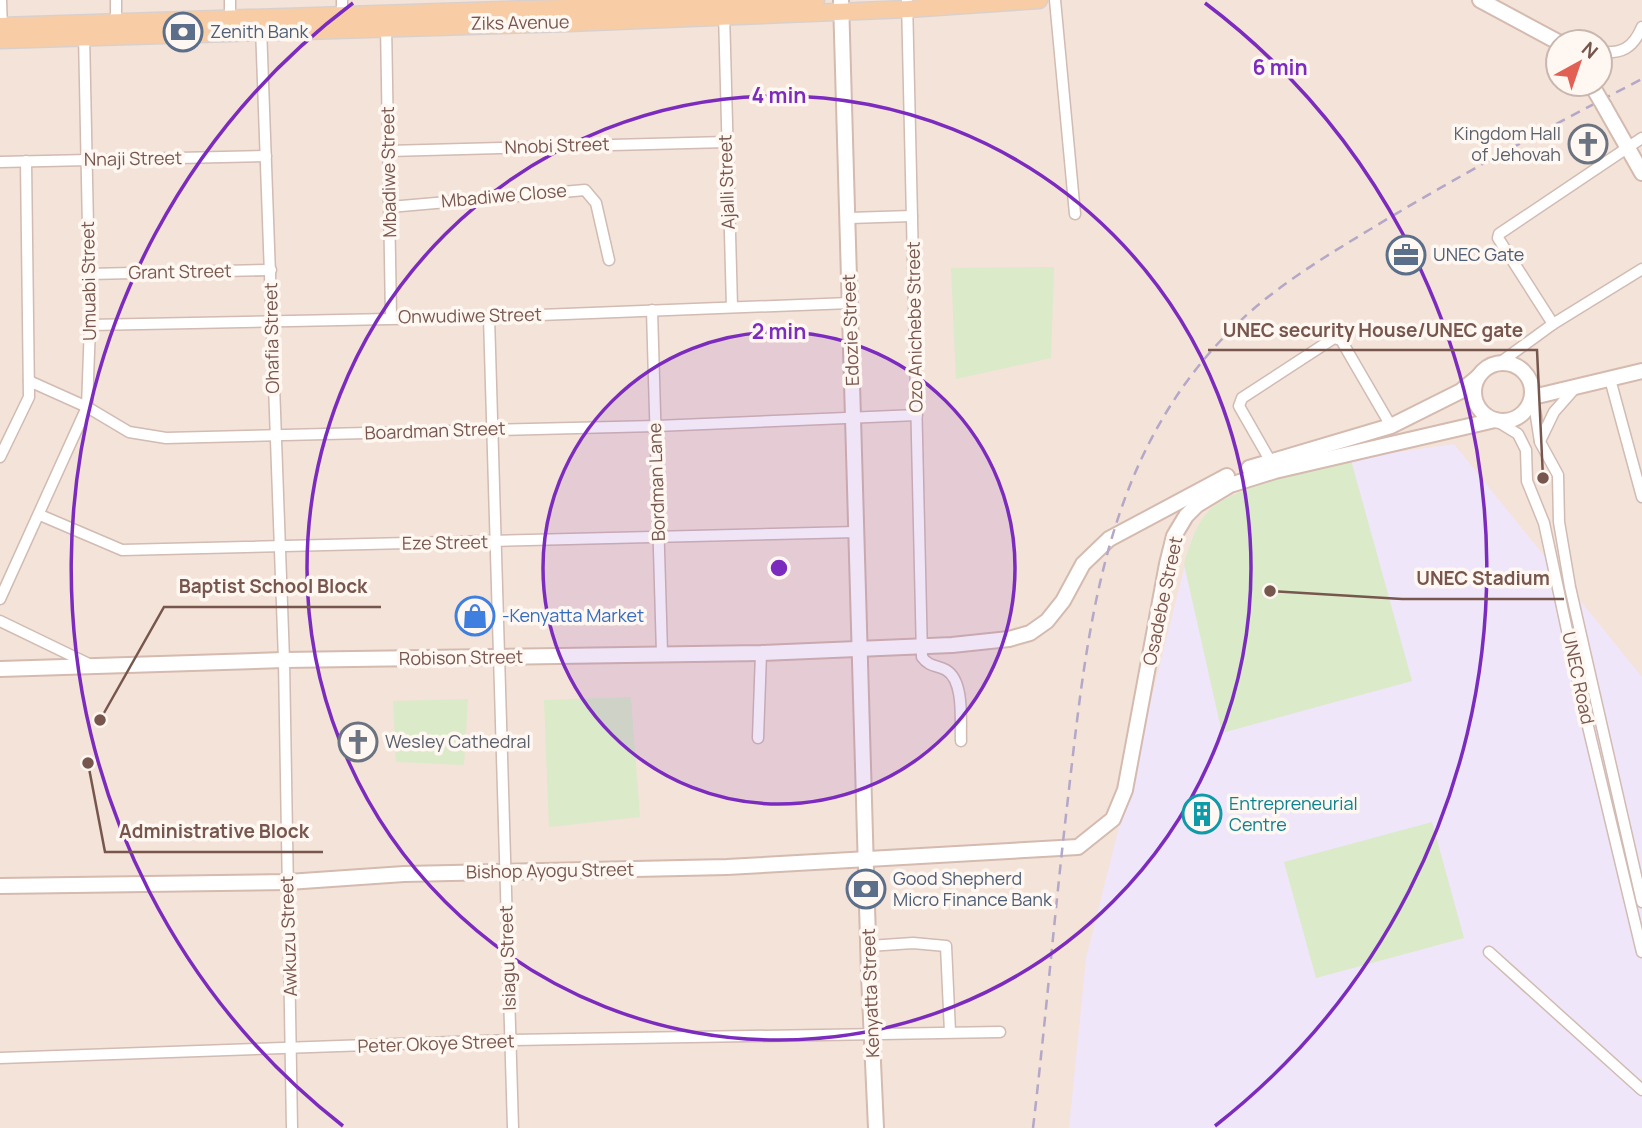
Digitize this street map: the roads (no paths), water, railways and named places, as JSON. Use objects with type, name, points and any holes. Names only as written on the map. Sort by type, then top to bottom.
[{"type":"main road","name":"Ziks Avenue","points":[[724,10],[816,0]]},
{"type":"main road","name":"Ziks Avenue","points":[[1,33],[261,23],[342,14],[386,21],[456,12],[687,8],[724,10],[1039,0]]},
{"type":"main road","points":[[1482,0],[1544,34]]},
{"type":"main road","name":"Edozie Street","points":[[842,6],[861,648]]},
{"type":"main road","name":"Ziks Avenue","points":[[116,29],[230,17],[261,23]]},
{"type":"main road","points":[[1599,98],[1642,173]]},
{"type":"main road","points":[[1498,363],[1522,370],[1531,385],[1533,397],[1521,416],[1504,422],[1481,411],[1474,394],[1478,377],[1484,370],[1498,363]]},
{"type":"main road","points":[[1533,397],[1642,371]]},
{"type":"main road","name":"Osadebe Street","points":[[922,646],[1009,639],[1030,633],[1057,609],[1092,553],[1109,539],[1178,500],[1230,475],[1391,426],[1461,391],[1478,377]]},
{"type":"main road","name":"Osadebe Street","points":[[1096,835],[1113,819],[1125,790],[1167,564],[1174,536],[1186,516],[1215,493],[1256,476],[1495,420]]},
{"type":"main road","points":[[1178,500],[1186,516]]},
{"type":"main road","name":"Robison Street","points":[[0,669],[98,668],[284,660],[761,653],[922,646]]},
{"type":"main road","name":"Kenyatta Street","points":[[861,648],[876,1128]]},
{"type":"main road","name":"Bishop Ayogu Street","points":[[0,886],[288,882],[404,874],[866,862],[1062,851],[1078,848],[1096,835]]},
{"type":"street","points":[[1,33],[2,0]]},
{"type":"street","points":[[116,0],[116,29]]},
{"type":"street","points":[[230,0],[230,17]]},
{"type":"street","points":[[1055,0],[1075,214]]},
{"type":"street","name":"Ozo Anichebe Street","points":[[907,5],[922,646]]},
{"type":"street","name":"Ajalli Street","points":[[724,10],[732,307]]},
{"type":"street","name":"Mbadiwe Street","points":[[386,21],[391,317]]},
{"type":"street","name":"Ohafia Street","points":[[261,23],[284,660]]},
{"type":"street","points":[[1614,51],[1625,50],[1635,42],[1642,27]]},
{"type":"street","name":"Umuabi Street","points":[[0,599],[87,407],[90,325],[84,30]]},
{"type":"street","points":[[1553,324],[1498,238],[1499,234],[1642,138]]},
{"type":"street","name":"Nnobi Street","points":[[388,151],[726,142]]},
{"type":"street","name":"Nnaji Street","points":[[0,162],[266,156]]},
{"type":"street","points":[[0,457],[26,405],[29,381],[26,160]]},
{"type":"street","name":"Mbadiwe Close","points":[[390,207],[585,190],[596,203],[609,260]]},
{"type":"street","points":[[849,218],[912,216]]},
{"type":"street","points":[[1498,363],[1553,324],[1642,269]]},
{"type":"street","name":"Grant Street","points":[[89,274],[271,270]]},
{"type":"street","name":"Onwudiwe Street","points":[[90,325],[489,317],[850,303]]},
{"type":"street","name":"Bordman Lane","points":[[652,310],[662,653]]},
{"type":"street","name":"Isiagu Street","points":[[489,317],[513,1128]]},
{"type":"street","points":[[1271,462],[1239,406],[1242,398],[1334,338],[1341,340],[1391,426]]},
{"type":"street","points":[[1610,379],[1642,496]]},
{"type":"street","name":"Boardman Street","points":[[29,381],[87,407],[122,429],[139,435],[166,438],[656,426],[917,415]]},
{"type":"street","points":[[1540,442],[1554,412],[1577,387]]},
{"type":"street","name":"UNEC Road","points":[[1533,397],[1540,442],[1558,475],[1559,522],[1598,712],[1642,902]]},
{"type":"street","name":"UNEC Road","points":[[1495,420],[1518,434],[1526,450],[1527,481],[1547,533],[1585,714],[1642,952]]},
{"type":"street","name":"Eze Street","points":[[40,515],[122,550],[494,543],[857,532]]},
{"type":"street","points":[[0,621],[98,668]]},
{"type":"street","points":[[922,646],[924,660],[949,672],[956,682],[961,741]]},
{"type":"street","points":[[758,738],[761,653]]},
{"type":"street","name":"Awkuzu Street","points":[[284,660],[292,1128]]},
{"type":"street","points":[[1585,714],[1598,712]]},
{"type":"street","points":[[869,946],[913,943],[946,946],[950,1032]]},
{"type":"street","points":[[1489,952],[1642,1090]]},
{"type":"street","name":"Peter Okoye Street","points":[[0,1058],[512,1040],[1000,1032]]},
{"type":"railway","points":[[1033,1128],[1063,839],[1084,668],[1095,604],[1110,543],[1131,483],[1158,426],[1194,372],[1239,322],[1285,284],[1436,190],[1642,79]]},
{"type":"place","name":"Zenith Bank","points":[[183,32]]},
{"type":"place","name":"Kingdom Hall of Jehovah","points":[[1588,144]]},
{"type":"place","name":"UNEC Gate","points":[[1406,255]]},
{"type":"place","name":"UNEC security House/UNEC gate","points":[[1543,478]]},
{"type":"place","name":"UNEC Stadium","points":[[1270,591]]},
{"type":"place","name":"-Kenyatta Market","points":[[475,616]]},
{"type":"place","name":"Baptist School Block","points":[[100,720]]},
{"type":"place","name":"Wesley Cathedral","points":[[358,742]]},
{"type":"place","name":"Administrative Block","points":[[88,763]]},
{"type":"place","name":"Entrepreneurial Centre","points":[[1202,814]]},
{"type":"place","name":"Good Shepherd Micro Finance Bank","points":[[866,889]]}]
